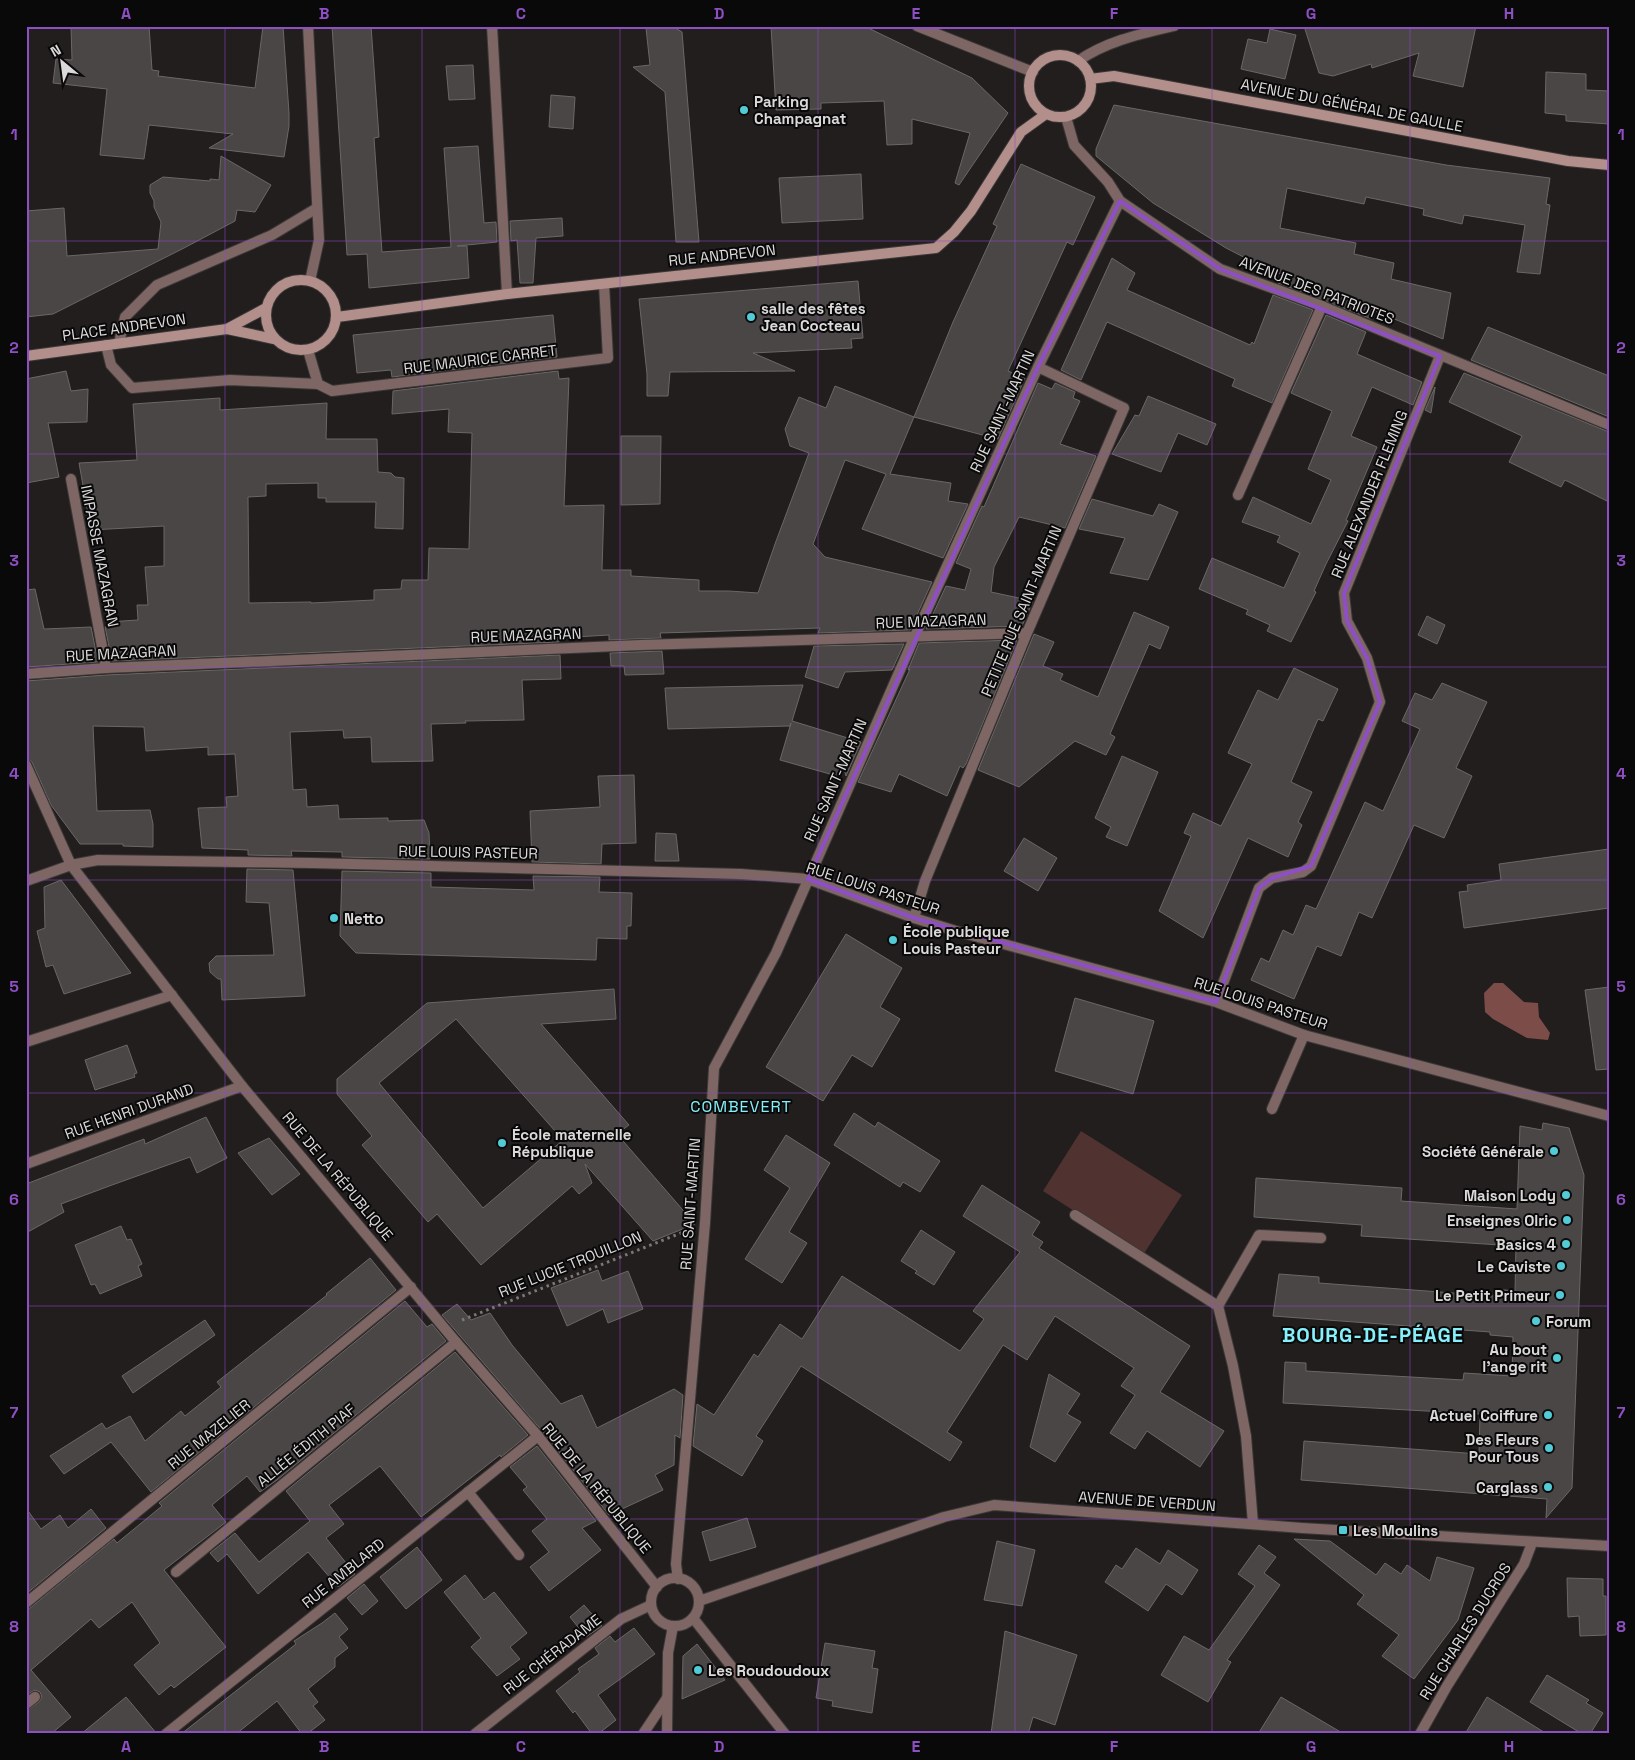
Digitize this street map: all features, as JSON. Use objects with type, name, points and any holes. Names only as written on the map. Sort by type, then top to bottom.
[{"type":"main road","points":[[1062,56],[1078,61],[1084,66],[1090,79],[1089,99],[1079,110],[1066,117],[1046,114],[1038,108],[1030,91],[1030,81],[1033,72],[1045,60],[1053,57],[1062,56]]},
{"type":"main road","name":"AVENUE DU GÉNÉRAL DE GAULLE","points":[[1090,79],[1114,76],[1568,161],[1609,165]]},
{"type":"main road","name":"RUE ANDREVON","points":[[337,317],[507,294],[936,248],[954,232],[971,211],[1021,132],[1046,114]]},
{"type":"main road","name":"PLACE ANDREVON","points":[[227,329],[266,308],[274,293],[287,282],[298,280],[310,281]]},
{"type":"main road","points":[[308,350],[319,346],[328,339],[337,317],[335,305],[330,294],[321,286],[310,281]]},
{"type":"main road","points":[[266,308],[265,319],[268,330],[274,339]]},
{"type":"main road","name":"PLACE ANDREVON","points":[[26,356],[227,329],[274,339],[290,349],[308,350]]},
{"type":"street","points":[[308,26],[319,240],[310,281]]},
{"type":"street","points":[[492,26],[507,294]]},
{"type":"street","points":[[917,26],[1033,72]]},
{"type":"street","points":[[1078,61],[1093,51],[1117,41],[1174,26]]},
{"type":"street","name":"AVENUE DES PATRIOTES","points":[[1066,117],[1074,146],[1108,182],[1120,201],[1220,269],[1322,306],[1609,425]]},
{"type":"street","name":"RUE SAINT-MARTIN","points":[[678,1579],[676,1564],[704,1223],[714,1068],[776,953],[916,636],[1038,367],[1120,201]]},
{"type":"street","points":[[119,343],[125,318],[157,285],[272,235],[317,208]]},
{"type":"street","name":"RUE MAURICE CARRET","points":[[318,384],[332,392],[608,358],[604,284]]},
{"type":"street","points":[[1238,495],[1322,306]]},
{"type":"street","points":[[106,345],[111,365],[132,388],[230,380],[318,384],[308,350]]},
{"type":"street","name":"RUE ALEXANDER FLEMING","points":[[1216,1002],[1259,888],[1272,878],[1303,872],[1311,866],[1380,702],[1367,658],[1347,622],[1344,593],[1440,356]]},
{"type":"street","name":"PETITE RUE SAINT-MARTIN","points":[[914,918],[925,881],[1027,633],[1124,408],[1038,367]]},
{"type":"street","name":"IMPASSE MAZAGRAN","points":[[70,480],[106,668]]},
{"type":"street","name":"RUE MAZAGRAN","points":[[26,674],[106,668],[641,645],[1027,633]]},
{"type":"street","name":"RUE DE LA RÉPUBLIQUE","points":[[26,765],[71,865],[242,1086],[456,1342],[538,1436],[657,1586]]},
{"type":"street","name":"RUE LOUIS PASTEUR","points":[[26,881],[71,865],[98,860],[312,863],[741,874],[808,879],[914,918],[1216,1002],[1304,1035],[1609,1116]]},
{"type":"street","points":[[26,1042],[172,996]]},
{"type":"street","points":[[1272,1108],[1304,1035]]},
{"type":"street","name":"RUE HENRI DURAND","points":[[26,1164],[242,1086]]},
{"type":"street","points":[[1075,1215],[1218,1306],[1233,1366],[1246,1436],[1253,1524]]},
{"type":"street","points":[[1218,1306],[1259,1235],[1322,1238]]},
{"type":"street","name":"RUE MAZELIER","points":[[26,1603],[411,1287]]},
{"type":"street","name":"ALLÉE ÉDITH PIAF","points":[[176,1572],[456,1342]]},
{"type":"street","name":"RUE AMBLARD","points":[[166,1734],[538,1436]]},
{"type":"street","points":[[468,1492],[519,1555]]},
{"type":"street","name":"AVENUE DE VERDUN","points":[[699,1601],[944,1517],[994,1505],[1532,1543],[1609,1546]]},
{"type":"street","name":"RUE CHARLES DUCROS","points":[[1420,1734],[1447,1686],[1524,1564],[1532,1543]]},
{"type":"street","points":[[678,1579],[692,1586],[699,1601],[693,1618],[684,1624],[673,1626],[663,1623],[655,1616],[651,1605],[653,1592],[657,1586],[663,1582],[678,1579]]},
{"type":"street","name":"RUE CHÉRADAME","points":[[475,1734],[621,1620],[651,1605]]},
{"type":"street","points":[[693,1618],[785,1734]]},
{"type":"street","points":[[667,1734],[668,1653],[673,1626]]},
{"type":"street","points":[[26,1704],[35,1697]]},
{"type":"street","points":[[643,1734],[668,1698]]},
{"type":"path","name":"RUE LUCIE TROUILLON","points":[[445,1328],[704,1223]]},
{"type":"highlighted area","points":[[1120,201],[1220,269],[1440,356],[1344,593],[1347,621],[1367,658],[1380,702],[1311,866],[1272,878],[1259,888],[1216,1002],[914,918],[808,879],[1038,367]]},
{"type":"shaded area","points":[[1494,983],[1503,983],[1524,1002],[1538,1003],[1539,1017],[1550,1033],[1548,1040],[1527,1038],[1493,1019],[1485,1012],[1484,993]]},
{"type":"shaded area","points":[[1081,1131],[1182,1195],[1143,1255],[1043,1191]]},
{"type":"building","points":[[71,26],[149,26],[152,70],[159,71],[158,76],[255,88],[263,26],[283,26],[289,113],[284,157],[209,148],[233,134],[149,125],[144,159],[100,155],[107,89],[53,83],[56,59],[72,60]]},
{"type":"building","points":[[332,26],[371,26],[379,137],[374,138],[382,252],[451,247],[444,148],[478,146],[484,223],[496,222],[497,242],[457,246],[467,246],[469,278],[369,288],[367,254],[347,255]]},
{"type":"building","points":[[672,26],[682,32],[699,242],[676,242],[665,92],[633,67],[650,65],[646,28]]},
{"type":"building","points":[[771,26],[864,26],[972,78],[1008,113],[959,185],[955,183],[970,133],[912,119],[912,144],[887,145],[884,101],[821,103],[821,109],[776,110]]},
{"type":"building","points":[[1304,26],[1476,26],[1463,87],[1413,76],[1419,53],[1372,68],[1371,64],[1333,76],[1319,73]]},
{"type":"building","points":[[1270,29],[1296,35],[1285,79],[1241,69],[1248,39],[1267,43]]},
{"type":"building","points":[[473,65],[475,99],[449,100],[446,66]]},
{"type":"building","points":[[1546,72],[1586,74],[1586,90],[1609,91],[1609,124],[1566,121],[1566,115],[1545,113]]},
{"type":"building","points":[[551,95],[575,97],[573,129],[549,127]]},
{"type":"building","points":[[1114,105],[1446,165],[1550,178],[1546,204],[1550,205],[1540,274],[1517,272],[1525,225],[1464,215],[1462,224],[1423,215],[1424,209],[1366,197],[1364,204],[1287,188],[1280,228],[1356,243],[1354,254],[1394,263],[1391,279],[1451,293],[1443,339],[1375,311],[1372,319],[1278,283],[1281,274],[1226,248],[1153,203],[1096,156],[1096,149]]},
{"type":"building","points":[[221,156],[271,185],[255,212],[237,210],[235,221],[184,248],[53,314],[26,317],[26,211],[64,208],[67,256],[158,249],[161,222],[154,207],[150,185],[163,177],[219,180]]},
{"type":"building","points":[[1021,164],[1095,197],[1073,245],[1067,242],[1008,371],[1025,378],[998,439],[914,417],[953,322],[997,226],[993,224]]},
{"type":"building","points":[[861,174],[863,219],[782,223],[779,178]]},
{"type":"building","points":[[562,218],[563,236],[536,238],[533,283],[520,283],[517,240],[511,241],[510,221]]},
{"type":"building","points":[[1112,258],[1135,273],[1127,290],[1250,345],[1252,342],[1254,344],[1273,295],[1313,310],[1272,403],[1232,386],[1235,379],[1107,322],[1081,380],[1061,370]]},
{"type":"building","name":"salle des fêtes Jean Cocteau","points":[[858,281],[863,338],[851,339],[852,348],[753,353],[795,371],[670,372],[668,396],[647,396],[647,374],[639,299]]},
{"type":"building","points":[[553,315],[557,357],[392,377],[391,370],[357,373],[353,335]]},
{"type":"building","points":[[1326,315],[1366,332],[1357,354],[1422,382],[1413,405],[1372,387],[1351,436],[1377,447],[1346,520],[1348,521],[1326,564],[1314,591],[1316,592],[1291,642],[1267,631],[1270,625],[1246,614],[1248,610],[1199,589],[1212,558],[1284,588],[1300,553],[1277,542],[1280,536],[1242,522],[1253,497],[1311,524],[1331,480],[1308,469],[1332,411],[1291,393]]},
{"type":"building","points":[[1488,327],[1609,376],[1609,417],[1471,360]]},
{"type":"building","points":[[66,371],[71,391],[88,389],[87,422],[48,423],[59,477],[26,483],[26,379]]},
{"type":"building","points":[[558,371],[559,379],[569,378],[564,506],[604,505],[602,570],[631,570],[631,576],[699,580],[699,591],[758,593],[809,453],[790,446],[785,429],[799,397],[826,408],[835,386],[914,417],[890,474],[951,483],[948,501],[968,504],[943,558],[862,529],[886,474],[845,460],[813,544],[825,557],[932,582],[910,630],[818,633],[820,628],[660,633],[661,638],[609,640],[609,635],[558,638],[559,642],[112,661],[105,627],[108,627],[107,622],[138,620],[137,605],[148,605],[145,567],[164,566],[164,526],[91,530],[79,463],[137,460],[133,404],[220,398],[220,410],[327,403],[326,439],[377,439],[378,472],[391,473],[395,477],[404,478],[403,529],[375,528],[376,502],[326,502],[326,498],[318,498],[318,483],[266,484],[266,496],[248,497],[249,603],[374,600],[374,590],[401,589],[402,580],[428,580],[429,548],[469,549],[472,433],[448,432],[449,409],[392,414],[393,391]]},
{"type":"building","points":[[1464,373],[1609,432],[1609,502],[1565,480],[1561,487],[1509,462],[1522,436],[1449,402]]},
{"type":"building","points":[[1038,383],[1052,389],[1055,383],[1075,392],[1073,398],[1080,401],[1060,444],[1096,456],[1065,528],[1019,517],[994,567],[991,592],[1033,601],[1022,626],[926,629],[946,586],[965,590],[971,569],[956,563],[982,506],[984,507]]},
{"type":"building","points":[[1435,388],[1431,413],[1425,410]]},
{"type":"building","points":[[1148,396],[1216,424],[1207,445],[1178,433],[1161,472],[1112,454],[1135,415],[1139,416]]},
{"type":"building","points":[[621,436],[661,436],[660,504],[621,505]]},
{"type":"building","points":[[1092,499],[1153,516],[1159,504],[1178,512],[1148,580],[1110,573],[1125,538],[1079,529]]},
{"type":"building","points":[[35,589],[44,629],[91,627],[98,662],[26,667],[26,590]]},
{"type":"building","points":[[1134,612],[1169,627],[1160,649],[1149,644],[1110,734],[1115,737],[1106,755],[1075,741],[1019,787],[978,770],[1034,634],[1054,642],[1043,666],[1063,674],[1060,680],[1098,697]]},
{"type":"building","points":[[1427,616],[1445,625],[1437,644],[1418,635]]},
{"type":"building","points":[[1017,640],[966,764],[963,768],[960,766],[947,796],[899,774],[891,792],[858,782],[910,669],[908,670],[919,643]]},
{"type":"building","points":[[904,644],[892,670],[845,672],[838,688],[805,677],[814,646]]},
{"type":"building","points":[[662,651],[664,674],[625,675],[624,666],[611,666],[610,653]]},
{"type":"building","points":[[560,655],[561,679],[522,680],[524,720],[465,721],[466,723],[431,724],[433,761],[372,762],[371,737],[344,738],[343,730],[290,732],[293,790],[306,789],[307,807],[338,805],[339,819],[388,818],[388,821],[424,820],[429,833],[430,859],[342,857],[342,852],[291,851],[292,856],[248,855],[248,850],[202,848],[198,808],[227,807],[226,797],[238,796],[235,754],[208,755],[208,747],[146,751],[144,727],[93,726],[97,811],[150,810],[153,824],[153,847],[123,846],[123,844],[80,844],[51,805],[32,762],[26,758],[26,681],[106,675]]},
{"type":"building","points":[[1294,668],[1338,689],[1323,721],[1318,719],[1291,782],[1312,792],[1298,822],[1302,825],[1288,857],[1248,838],[1203,938],[1159,911],[1191,836],[1184,833],[1193,813],[1221,826],[1252,764],[1228,753],[1258,690],[1278,700]]},
{"type":"building","points":[[1442,683],[1487,702],[1456,768],[1472,776],[1444,838],[1414,825],[1372,918],[1359,912],[1341,956],[1317,946],[1294,999],[1251,980],[1261,958],[1269,962],[1283,930],[1293,935],[1306,905],[1316,909],[1365,802],[1383,811],[1420,729],[1402,721],[1415,693],[1432,700]]},
{"type":"building","points":[[803,685],[792,721],[861,742],[846,776],[843,765],[837,776],[780,760],[791,723],[790,726],[668,729],[665,688]]},
{"type":"building","points":[[1122,756],[1158,772],[1127,846],[1106,837],[1111,827],[1095,818]]},
{"type":"building","points":[[634,775],[636,843],[602,844],[601,864],[532,862],[530,811],[600,807],[598,776]]},
{"type":"building","points":[[656,833],[676,834],[679,861],[655,861]]},
{"type":"building","points":[[1024,838],[1057,858],[1038,891],[1004,871]]},
{"type":"building","points":[[1609,849],[1609,908],[1464,928],[1459,892],[1468,891],[1467,885],[1501,880],[1499,864]]},
{"type":"building","points":[[247,869],[293,870],[305,996],[222,1000],[221,979],[218,979],[210,972],[209,963],[216,956],[274,955],[269,903],[246,902]]},
{"type":"building","points":[[342,871],[431,873],[431,887],[534,890],[533,876],[600,877],[599,892],[632,893],[631,926],[627,926],[627,939],[597,938],[596,960],[356,953],[340,936]]},
{"type":"building","points":[[61,880],[131,973],[64,994],[53,965],[46,967],[37,931],[45,928],[44,887]]},
{"type":"building","points":[[846,934],[902,968],[880,1007],[900,1019],[872,1067],[852,1055],[823,1101],[766,1067]]},
{"type":"building","points":[[1609,987],[1609,1069],[1596,1070],[1585,990]]},
{"type":"building","points":[[614,989],[616,1019],[541,1024],[629,1125],[617,1134],[695,1224],[653,1241],[585,1164],[592,1183],[579,1194],[572,1186],[481,1265],[437,1214],[428,1222],[362,1145],[372,1136],[337,1094],[337,1079],[427,1003]],"holes":[[[456,1019],[563,1140],[483,1208],[379,1083]]]},
{"type":"building","points":[[1075,998],[1154,1021],[1133,1094],[1055,1071]]},
{"type":"building","points":[[127,1045],[137,1073],[134,1074],[135,1077],[95,1090],[85,1060]]},
{"type":"building","points":[[854,1113],[875,1127],[878,1122],[940,1161],[920,1192],[903,1182],[900,1187],[834,1145]]},
{"type":"building","points":[[206,1117],[227,1158],[197,1173],[190,1157],[61,1204],[64,1212],[26,1233],[26,1184],[144,1139],[145,1144]]},
{"type":"building","points":[[1543,1123],[1569,1128],[1584,1175],[1572,1488],[1546,1518],[1547,1499],[1301,1480],[1304,1441],[1479,1454],[1480,1414],[1283,1403],[1285,1362],[1306,1363],[1306,1371],[1463,1380],[1464,1373],[1512,1376],[1513,1337],[1490,1335],[1490,1332],[1273,1316],[1279,1274],[1319,1277],[1319,1283],[1494,1296],[1495,1289],[1515,1291],[1516,1246],[1361,1236],[1362,1225],[1254,1217],[1256,1178],[1402,1188],[1401,1201],[1517,1209],[1520,1126],[1542,1130]]},
{"type":"building","points":[[786,1135],[830,1163],[789,1232],[807,1243],[782,1283],[745,1259],[790,1188],[764,1170]]},
{"type":"building","points":[[269,1138],[300,1174],[272,1195],[238,1153]]},
{"type":"building","points":[[982,1185],[1040,1222],[1032,1235],[1043,1242],[1039,1248],[1190,1346],[1160,1392],[1224,1431],[1200,1467],[1147,1431],[1135,1449],[1110,1433],[1135,1395],[1121,1386],[1134,1368],[1055,1316],[1027,1360],[1003,1345],[947,1432],[962,1442],[950,1461],[801,1366],[756,1436],[763,1441],[742,1476],[693,1446],[697,1404],[714,1415],[754,1354],[758,1357],[780,1324],[802,1339],[842,1276],[960,1351],[984,1319],[973,1311],[1020,1252],[963,1216]]},
{"type":"building","points":[[121,1226],[127,1240],[131,1239],[142,1264],[138,1266],[142,1276],[100,1294],[95,1284],[91,1285],[75,1245]]},
{"type":"building","points":[[921,1230],[955,1252],[934,1285],[901,1261]]},
{"type":"building","points":[[370,1258],[396,1290],[151,1492],[111,1442],[64,1474],[50,1456],[102,1423],[106,1429],[130,1416],[145,1441],[181,1411],[185,1416],[221,1387],[217,1382],[327,1295]]},
{"type":"building","points":[[598,1270],[602,1281],[628,1271],[643,1309],[608,1323],[603,1309],[567,1326],[551,1288]]},
{"type":"building","points":[[405,1301],[427,1327],[432,1324],[446,1341],[260,1492],[247,1476],[212,1505],[226,1522],[164,1570],[226,1647],[174,1688],[171,1685],[159,1695],[134,1665],[160,1643],[132,1602],[99,1628],[91,1619],[31,1670],[71,1717],[51,1734],[26,1734],[26,1711],[39,1702],[42,1697],[40,1692],[35,1690],[26,1695],[26,1610],[114,1539],[117,1543],[162,1506],[159,1503]]},
{"type":"building","points":[[457,1304],[471,1320],[490,1313],[512,1345],[561,1404],[582,1395],[597,1428],[674,1389],[683,1395],[680,1438],[675,1435],[674,1465],[655,1475],[663,1490],[609,1515],[543,1432],[442,1315]]},
{"type":"building","points":[[205,1320],[215,1335],[133,1393],[122,1376]]},
{"type":"building","points":[[455,1352],[528,1435],[421,1517],[380,1466],[329,1505],[344,1524],[326,1538],[355,1574],[338,1587],[308,1552],[258,1594],[227,1554],[218,1562],[210,1553],[235,1533],[259,1562],[310,1521],[286,1491]]},
{"type":"building","points":[[1049,1374],[1080,1394],[1067,1414],[1081,1422],[1055,1462],[1030,1447]]},
{"type":"building","points":[[537,1446],[596,1521],[582,1528],[601,1550],[549,1591],[530,1567],[549,1552],[532,1531],[547,1519],[523,1490],[527,1487],[510,1467]]},
{"type":"building","points":[[26,1508],[41,1529],[60,1515],[68,1528],[91,1509],[106,1528],[26,1594]]},
{"type":"building","points":[[747,1518],[756,1547],[710,1561],[702,1532]]},
{"type":"building","points":[[1294,1539],[1330,1541],[1376,1575],[1385,1563],[1401,1574],[1407,1565],[1430,1581],[1437,1557],[1474,1568],[1458,1620],[1414,1679],[1382,1656],[1399,1635],[1357,1604],[1364,1595]]},
{"type":"building","points":[[997,1541],[1035,1550],[1022,1606],[984,1600]]},
{"type":"building","points":[[1259,1545],[1276,1557],[1264,1573],[1280,1585],[1227,1660],[1231,1662],[1208,1702],[1161,1675],[1184,1636],[1209,1650],[1255,1586],[1238,1574]]},
{"type":"building","points":[[417,1547],[442,1580],[406,1609],[380,1577]]},
{"type":"building","points":[[1136,1548],[1160,1564],[1168,1550],[1198,1570],[1182,1595],[1166,1584],[1148,1611],[1105,1582],[1116,1565],[1122,1569]]},
{"type":"building","points":[[465,1575],[484,1600],[494,1592],[527,1633],[510,1647],[520,1659],[497,1676],[471,1647],[481,1638],[444,1592]]},
{"type":"building","points":[[1567,1578],[1603,1579],[1603,1596],[1606,1596],[1606,1635],[1580,1636],[1579,1616],[1568,1617]]},
{"type":"building","points":[[364,1584],[378,1601],[362,1615],[347,1598]]},
{"type":"building","points":[[584,1605],[602,1626],[586,1637],[570,1617]]},
{"type":"building","points":[[335,1613],[348,1629],[339,1637],[348,1648],[335,1658],[335,1667],[308,1689],[318,1702],[313,1706],[325,1720],[307,1734],[302,1734],[277,1701],[236,1734],[181,1734],[296,1644],[294,1641]]},
{"type":"building","points":[[634,1628],[655,1654],[598,1695],[616,1720],[598,1734],[592,1734],[575,1711],[573,1713],[556,1691],[580,1672],[578,1669],[599,1654],[595,1648],[610,1636],[615,1642]]},
{"type":"building","points":[[1005,1631],[1077,1655],[1055,1725],[1033,1717],[1028,1734],[991,1734]]},
{"type":"building","points":[[825,1643],[875,1651],[872,1668],[878,1669],[872,1713],[832,1706],[833,1701],[816,1698]]},
{"type":"building","points":[[697,1644],[725,1680],[682,1699],[683,1656]]},
{"type":"building","points":[[1547,1675],[1589,1700],[1586,1703],[1603,1713],[1590,1734],[1582,1734],[1530,1702]]},
{"type":"building","points":[[126,1697],[157,1734],[81,1734]]},
{"type":"building","points":[[1281,1697],[1344,1734],[1258,1734]]},
{"type":"building","points":[[1487,1697],[1547,1734],[1465,1734]]},
{"type":"place","name":"Parking Champagnat","points":[[744,110]]},
{"type":"place","name":"salle des fêtes Jean Cocteau","points":[[751,317]]},
{"type":"place","name":"Netto","points":[[334,918]]},
{"type":"place","name":"École publique Louis Pasteur","points":[[893,940]]},
{"type":"place","name":"École maternelle République","points":[[502,1143]]},
{"type":"place","name":"Société Générale","points":[[1554,1151]]},
{"type":"place","name":"Maison Lody","points":[[1566,1195]]},
{"type":"place","name":"Enseignes Olric","points":[[1567,1220]]},
{"type":"place","name":"Basics 4","points":[[1566,1244]]},
{"type":"place","name":"Le Caviste","points":[[1561,1266]]},
{"type":"place","name":"Le Petit Primeur","points":[[1560,1295]]},
{"type":"place","name":"Forum","points":[[1536,1321]]},
{"type":"place","name":"Au bout l'ange rit","points":[[1557,1358]]},
{"type":"place","name":"Actuel Coiffure","points":[[1548,1415]]},
{"type":"place","name":"Des Fleurs Pour Tous","points":[[1549,1448]]},
{"type":"place","name":"Carglass","points":[[1548,1487]]},
{"type":"place","name":"Les Moulins","points":[[1343,1530]]},
{"type":"place","name":"Les Roudoudoux","points":[[698,1670]]},
{"type":"district","name":"COMBEVERT","points":[[741,1106]]},
{"type":"district","name":"BOURG-DE-PÉAGE","points":[[1373,1335]]}]
